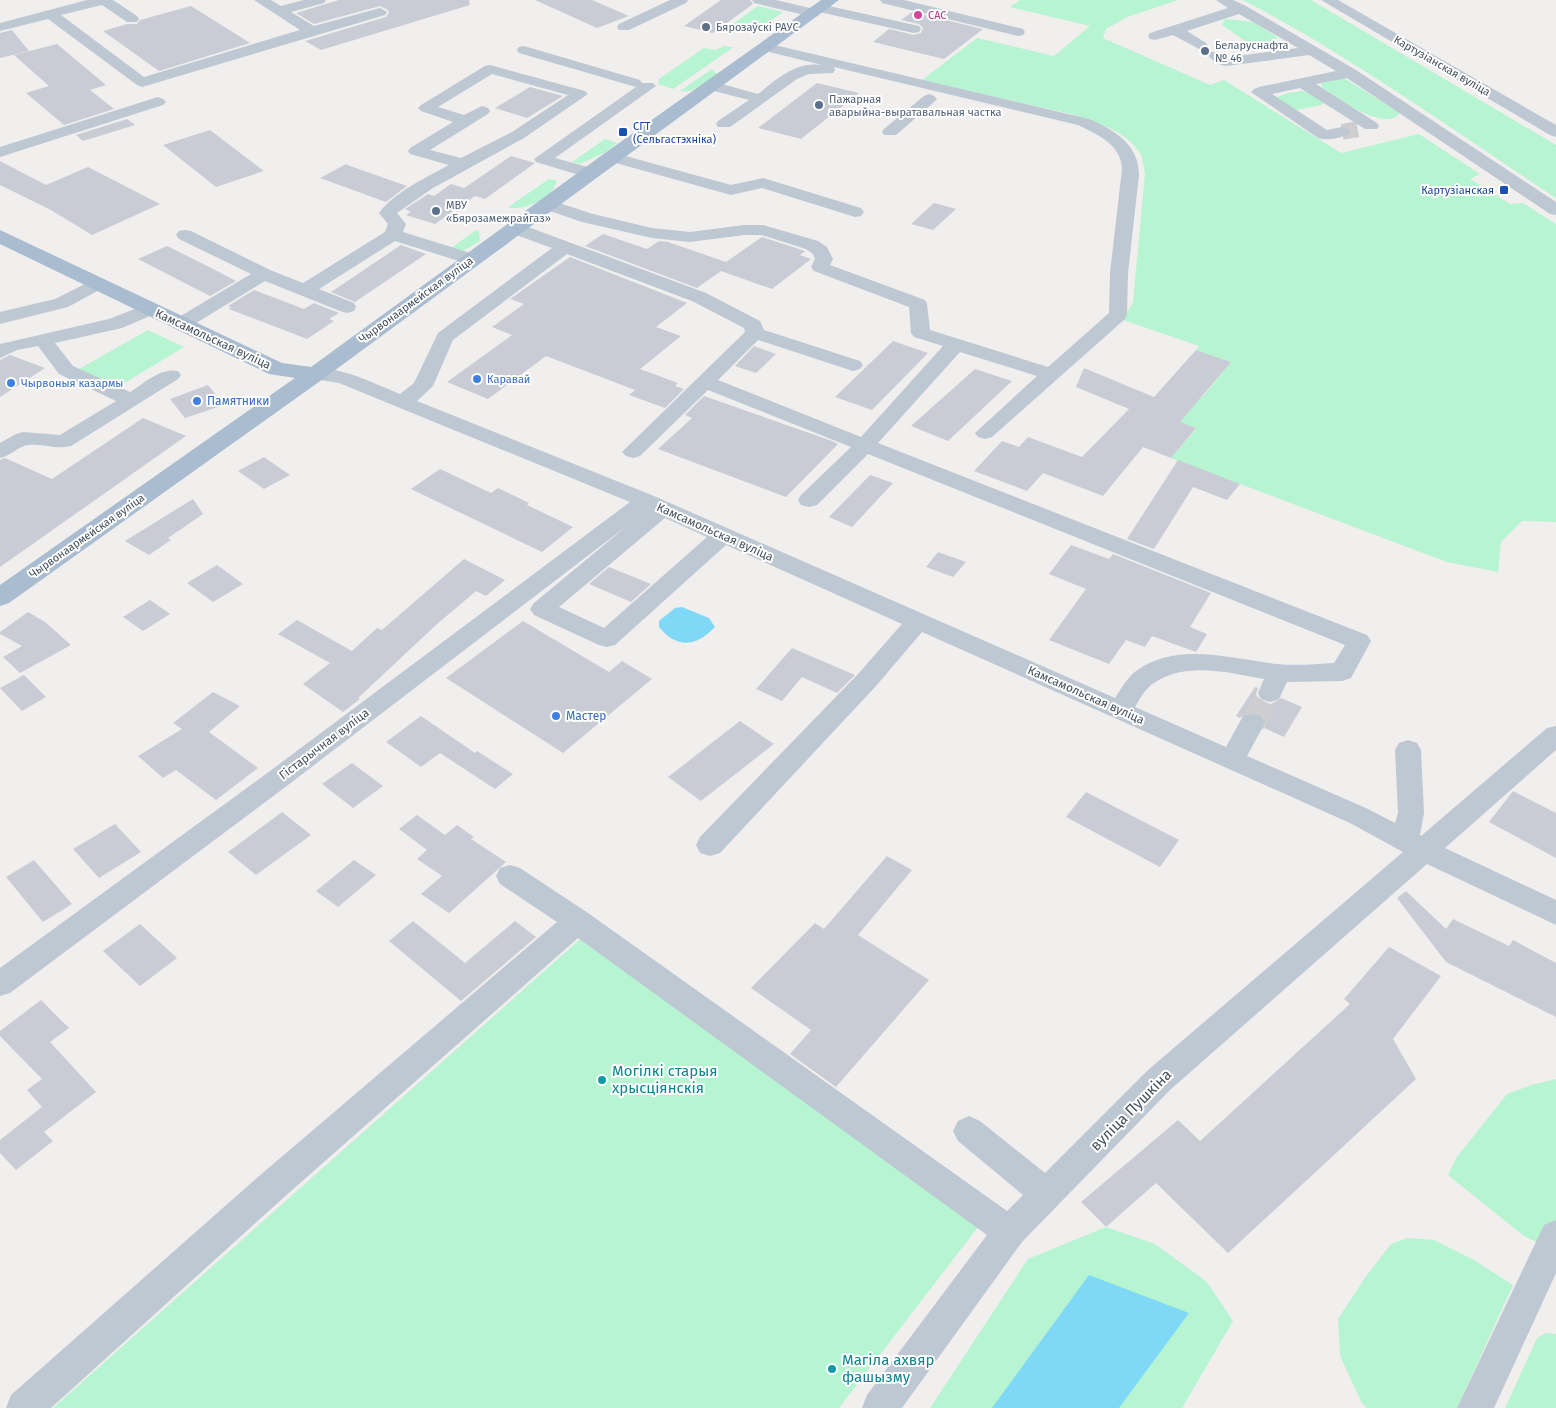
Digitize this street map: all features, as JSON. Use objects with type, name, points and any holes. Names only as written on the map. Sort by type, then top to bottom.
[{"type":"main road","name":"Чырвонаармейская вуліца","points":[[0,597],[315,374],[611,157],[821,7]]},
{"type":"main road","name":"Камсамольская вуліца","points":[[0,236],[97,284],[277,368],[315,374]]},
{"type":"street","points":[[0,26],[106,2],[130,0]]},
{"type":"street","points":[[261,0],[312,31]]},
{"type":"street","points":[[280,11],[319,0]]},
{"type":"street","points":[[624,27],[681,0]]},
{"type":"street","points":[[759,0],[821,7],[914,29]]},
{"type":"street","points":[[887,0],[1018,32]]},
{"type":"street","points":[[1223,0],[1348,73],[1556,210]]},
{"type":"street","name":"Картузіанская вуліца","points":[[1328,0],[1556,132]]},
{"type":"street","points":[[106,2],[132,19]]},
{"type":"street","points":[[1155,36],[1240,9]]},
{"type":"street","points":[[50,14],[142,82],[380,12]]},
{"type":"street","points":[[1175,30],[1200,46]]},
{"type":"street","points":[[766,47],[1083,122],[1107,133],[1121,146],[1130,160],[1129,187],[1117,292],[1118,315],[985,433]]},
{"type":"street","points":[[524,50],[642,85],[542,159],[589,173]]},
{"type":"street","points":[[1215,55],[1226,62],[1311,50]]},
{"type":"street","points":[[724,124],[800,70],[818,67],[929,99],[1031,124]]},
{"type":"street","points":[[305,290],[393,235],[397,224],[388,213],[392,208],[427,184],[518,135],[580,94],[490,69],[426,108],[465,121]]},
{"type":"street","points":[[571,92],[601,73]]},
{"type":"street","points":[[1342,132],[1324,135],[1259,92],[1348,73]]},
{"type":"street","points":[[1303,83],[1340,106],[1365,128],[1417,117]]},
{"type":"street","points":[[711,86],[761,99]]},
{"type":"street","points":[[890,132],[929,99]]},
{"type":"street","points":[[0,152],[158,102]]},
{"type":"street","points":[[1295,117],[1340,106]]},
{"type":"street","points":[[463,164],[416,151],[482,111]]},
{"type":"street","points":[[611,157],[731,190],[763,183],[855,212]]},
{"type":"street","points":[[547,204],[588,218],[652,233],[690,237],[744,230],[763,230],[812,244],[821,251],[824,259],[820,267],[918,304],[921,333],[1050,374]]},
{"type":"street","points":[[514,228],[699,298],[753,325],[755,332]]},
{"type":"street","points":[[185,235],[264,274],[347,307]]},
{"type":"street","points":[[393,235],[471,259]]},
{"type":"street","points":[[402,402],[423,386],[444,336],[565,247]]},
{"type":"street","points":[[181,324],[264,274]]},
{"type":"street","points":[[0,318],[61,303],[97,284]]},
{"type":"street","points":[[0,352],[10,346],[115,324],[150,309]]},
{"type":"street","points":[[755,332],[853,365]]},
{"type":"street","points":[[633,452],[755,332]]},
{"type":"street","points":[[42,339],[66,370],[130,400]]},
{"type":"street","points":[[809,500],[864,446],[956,344]]},
{"type":"street","name":"Камсамольская вуліца","points":[[315,374],[344,378],[654,505],[1358,816],[1556,913]]},
{"type":"street","points":[[0,452],[22,438],[64,442],[171,375]]},
{"type":"street","points":[[704,382],[1359,641],[1342,672],[1275,683],[1193,661],[1161,668],[1144,678],[1119,710]]},
{"type":"street","points":[[654,505],[542,609],[606,639],[723,535]]},
{"type":"street","name":"Гістарычная вуліца","points":[[0,984],[654,505]]},
{"type":"street","points":[[710,845],[867,680],[918,621]]},
{"type":"street","points":[[1232,760],[1252,723]]},
{"type":"street","name":"вуліца Пушкіна","points":[[880,1408],[1010,1230],[1159,1080],[1414,845],[1556,735]]},
{"type":"street","points":[[1408,750],[1414,845]]},
{"type":"street","points":[[510,876],[578,921],[992,1220],[1010,1230]]},
{"type":"street","points":[[24,1408],[263,1194],[578,921]]},
{"type":"street","points":[[969,1131],[1047,1194]]},
{"type":"street","points":[[1475,1408],[1556,1236]]},
{"type":"green space","points":[[1020,0],[1178,0],[1127,17],[1106,29],[1103,38],[1210,85],[1224,80],[1341,153],[1419,134],[1480,174],[1470,179],[1510,204],[1523,203],[1556,224],[1556,522],[1522,521],[1501,542],[1498,572],[1447,562],[1171,458],[1196,429],[1176,421],[1204,395],[1231,362],[1196,350],[1199,346],[1123,320],[1133,302],[1145,174],[1141,155],[1128,140],[1110,128],[1090,120],[922,80],[977,38],[1054,56],[1090,26],[1010,7]]},
{"type":"green space","points":[[1243,0],[1311,0],[1556,145],[1556,198],[1363,70]]},
{"type":"green space","points":[[758,6],[783,12],[756,32],[730,26]]},
{"type":"green space","points":[[1226,19],[1253,22],[1277,37],[1275,45],[1269,48],[1255,46],[1222,25]]},
{"type":"green space","points":[[724,46],[734,47],[673,89],[658,84],[659,79],[704,48],[716,50]]},
{"type":"green space","points":[[712,69],[717,74],[704,84],[690,91],[680,91]]},
{"type":"green space","points":[[1342,78],[1400,113],[1393,118],[1373,117],[1340,99],[1323,88],[1321,84],[1323,81]]},
{"type":"green space","points":[[1302,91],[1312,93],[1324,102],[1322,105],[1296,110],[1275,98],[1287,93]]},
{"type":"green space","points":[[605,139],[617,143],[606,152],[580,164],[572,162]]},
{"type":"green space","points":[[549,179],[557,181],[551,193],[547,196],[525,207],[508,207]]},
{"type":"green space","points":[[476,230],[479,231],[480,241],[463,251],[451,248]]},
{"type":"green space","points":[[148,330],[184,347],[116,388],[79,369]]},
{"type":"green space","name":"Могілкі старыя хрысціянскія","points":[[586,934],[978,1227],[839,1408],[53,1408]]},
{"type":"green space","points":[[1556,1079],[1556,1225],[1541,1244],[1524,1236],[1448,1175],[1457,1157],[1507,1094],[1531,1085]]},
{"type":"green space","points":[[1106,1227],[1155,1244],[1207,1282],[1233,1321],[1182,1408],[930,1408],[1028,1259]]},
{"type":"green space","points":[[1407,1238],[1434,1240],[1472,1259],[1513,1285],[1457,1408],[1367,1408],[1362,1403],[1340,1356],[1338,1319],[1367,1275],[1391,1244]]},
{"type":"green space","points":[[1546,1333],[1556,1334],[1556,1408],[1505,1408],[1537,1338]]},
{"type":"water","points":[[682,607],[709,618],[715,627],[701,639],[694,642],[680,642],[673,639],[659,627],[659,621],[675,608]]},
{"type":"water","points":[[1089,1275],[1189,1313],[1119,1408],[992,1408]]},
{"type":"building","points":[[339,0],[469,0],[470,5],[321,50],[305,41],[386,17],[389,13],[388,10],[380,6],[314,24],[296,13]]},
{"type":"building","points":[[535,0],[592,0],[629,16],[597,28]]},
{"type":"building","points":[[721,0],[750,0],[753,4],[713,33],[684,26]]},
{"type":"building","points":[[191,6],[250,43],[159,71],[103,31],[127,24],[137,24],[140,20]]},
{"type":"building","points":[[912,12],[983,29],[944,59],[873,42],[889,29],[914,35],[921,33],[923,28],[919,24],[901,20]]},
{"type":"building","points":[[12,30],[29,51],[0,58],[0,33]]},
{"type":"building","points":[[57,44],[106,85],[90,90],[114,109],[64,125],[26,93],[49,86],[14,55]]},
{"type":"building","name":"Пажарная аварыйна-выратавальная частка","points":[[817,83],[859,93],[801,139],[758,128]]},
{"type":"building","points":[[530,87],[563,96],[527,118],[495,108]]},
{"type":"building","points":[[127,119],[135,125],[83,141],[76,135]]},
{"type":"building","points":[[210,130],[264,171],[216,187],[163,145]]},
{"type":"building","points":[[511,156],[535,163],[485,199],[475,196],[435,224],[406,215],[411,212],[405,209],[428,194],[434,196],[451,184],[464,188]]},
{"type":"building","points":[[0,161],[46,185],[88,167],[160,204],[92,235],[51,210],[0,185]]},
{"type":"building","points":[[346,164],[407,186],[386,202],[320,178]]},
{"type":"building","points":[[934,203],[956,209],[933,230],[911,224]]},
{"type":"building","points":[[603,234],[647,249],[659,241],[668,242],[726,262],[762,237],[805,251],[800,255],[811,259],[772,289],[721,271],[697,288],[585,246]]},
{"type":"building","points":[[401,245],[426,254],[355,302],[331,292]]},
{"type":"building","points":[[167,246],[236,281],[210,296],[138,259]]},
{"type":"building","points":[[570,257],[687,303],[656,327],[681,336],[640,369],[678,383],[675,386],[684,389],[665,408],[629,395],[635,390],[546,356],[488,399],[447,382],[512,335],[492,327],[524,304],[510,299]]},
{"type":"building","points":[[254,290],[304,309],[314,303],[339,313],[329,319],[334,321],[307,339],[229,309],[231,307],[228,306]]},
{"type":"building","points":[[893,341],[928,353],[872,410],[835,397]]},
{"type":"building","points":[[754,346],[776,354],[756,373],[735,366]]},
{"type":"building","points":[[1196,350],[1231,362],[1180,422],[1196,428],[1171,458],[1143,447],[1103,496],[1043,473],[1027,491],[974,471],[1002,441],[1019,447],[1028,437],[1082,457],[1129,409],[1076,387],[1084,368],[1154,397]]},
{"type":"building","name":"Чырвоныя казармы","points":[[10,355],[45,368],[0,397],[0,360]]},
{"type":"building","points":[[975,369],[1012,381],[948,441],[911,426]]},
{"type":"building","name":"Памятники","points":[[208,385],[224,405],[185,418],[170,399]]},
{"type":"building","points":[[704,396],[838,444],[786,497],[658,449],[692,418],[685,415]]},
{"type":"building","points":[[143,418],[186,436],[0,567],[0,460],[5,458],[52,479]]},
{"type":"building","points":[[264,457],[290,475],[264,489],[238,471]]},
{"type":"building","points":[[1178,460],[1240,484],[1227,500],[1193,487],[1154,549],[1127,539]]},
{"type":"building","points":[[440,469],[491,493],[498,488],[529,503],[527,505],[573,527],[542,552],[411,489]]},
{"type":"building","points":[[870,475],[893,483],[852,527],[829,517]]},
{"type":"building","points":[[193,499],[203,514],[168,538],[171,540],[149,555],[125,541]]},
{"type":"building","points":[[1071,545],[1109,559],[1113,554],[1211,593],[1190,627],[1207,634],[1196,652],[1152,636],[1145,647],[1126,640],[1109,664],[1049,640],[1086,589],[1049,574]]},
{"type":"building","points":[[938,552],[966,562],[953,577],[926,567]]},
{"type":"building","points":[[464,559],[505,580],[486,596],[476,591],[436,625],[358,698],[360,699],[343,712],[303,684],[330,663],[278,634],[297,620],[352,651],[377,628],[382,630]]},
{"type":"building","points":[[217,565],[243,584],[213,602],[187,583]]},
{"type":"building","points":[[609,567],[651,584],[631,602],[589,584]]},
{"type":"building","points":[[150,600],[170,614],[143,631],[123,617]]},
{"type":"building","points":[[28,612],[45,622],[71,645],[20,673],[3,657],[22,646],[0,634],[0,632]]},
{"type":"building","name":"Мастер","points":[[523,621],[609,672],[622,661],[652,679],[563,753],[446,678]]},
{"type":"building","points":[[792,648],[855,675],[837,693],[802,677],[782,701],[756,689]]},
{"type":"building","points":[[24,675],[46,697],[22,711],[0,688]]},
{"type":"building","points":[[1255,687],[1258,688],[1256,694],[1260,701],[1271,704],[1281,698],[1302,707],[1284,737],[1264,728],[1267,722],[1261,714],[1252,712],[1243,714],[1240,718],[1236,716]]},
{"type":"building","points":[[213,692],[240,706],[209,732],[258,768],[216,800],[176,770],[163,778],[138,756],[182,729],[173,723]]},
{"type":"building","points":[[421,716],[475,753],[477,751],[513,774],[495,789],[440,753],[421,767],[386,742]]},
{"type":"building","points":[[740,721],[774,744],[701,801],[668,777]]},
{"type":"building","points":[[352,763],[383,786],[353,808],[322,784]]},
{"type":"building","points":[[1513,791],[1556,813],[1556,858],[1489,822]]},
{"type":"building","points":[[1086,792],[1179,840],[1160,867],[1066,817]]},
{"type":"building","points":[[282,812],[311,835],[256,875],[228,852]]},
{"type":"building","points":[[417,815],[445,835],[457,825],[474,837],[471,839],[506,862],[449,913],[421,894],[442,876],[417,859],[427,850],[399,829]]},
{"type":"building","points":[[115,824],[141,852],[99,878],[73,849]]},
{"type":"building","points":[[887,856],[912,870],[858,935],[929,980],[836,1087],[790,1054],[811,1030],[751,988],[815,923],[824,929]]},
{"type":"building","points":[[34,860],[72,904],[43,922],[6,877]]},
{"type":"building","points":[[354,860],[376,875],[338,907],[316,891]]},
{"type":"building","points":[[1406,891],[1446,929],[1453,919],[1509,946],[1513,940],[1556,963],[1556,1017],[1446,962],[1397,898]]},
{"type":"building","points":[[413,921],[465,963],[515,921],[536,937],[461,1001],[389,941]]},
{"type":"building","points":[[140,924],[177,958],[140,986],[103,951]]},
{"type":"building","points":[[1389,947],[1441,976],[1393,1039],[1416,1079],[1228,1253],[1156,1183],[1106,1227],[1081,1202],[1178,1120],[1200,1141],[1350,1004],[1344,999]]},
{"type":"building","points":[[41,1000],[69,1028],[50,1042],[96,1092],[44,1132],[53,1141],[16,1170],[0,1153],[0,1140],[42,1107],[27,1090],[42,1079],[0,1036],[0,1031]]},
{"type":"tunnel","points":[[1342,132],[1358,129]]},
{"type":"tunnel","points":[[1252,723],[1270,693]]},
{"type":"place","name":"САС","points":[[918,15]]},
{"type":"place","name":"Бярозаўскі РАУС","points":[[706,27]]},
{"type":"place","name":"Беларуснафта № 46","points":[[1205,51]]},
{"type":"place","name":"Пажарная аварыйна-выратавальная частка","points":[[819,105]]},
{"type":"place","name":"СГТ (Сельгастэхніка)","points":[[623,132]]},
{"type":"place","name":"Картузіанская","points":[[1504,190]]},
{"type":"place","name":"МВУ «Бярозамежрайгаз»","points":[[436,211]]},
{"type":"place","name":"Каравай","points":[[477,379]]},
{"type":"place","name":"Чырвоныя казармы","points":[[11,383]]},
{"type":"place","name":"Памятники","points":[[197,401]]},
{"type":"place","name":"Мастер","points":[[556,716]]},
{"type":"place","name":"Могілкі старыя хрысціянскія","points":[[602,1080]]},
{"type":"place","name":"Магіла ахвяр фашызму","points":[[832,1369]]}]
